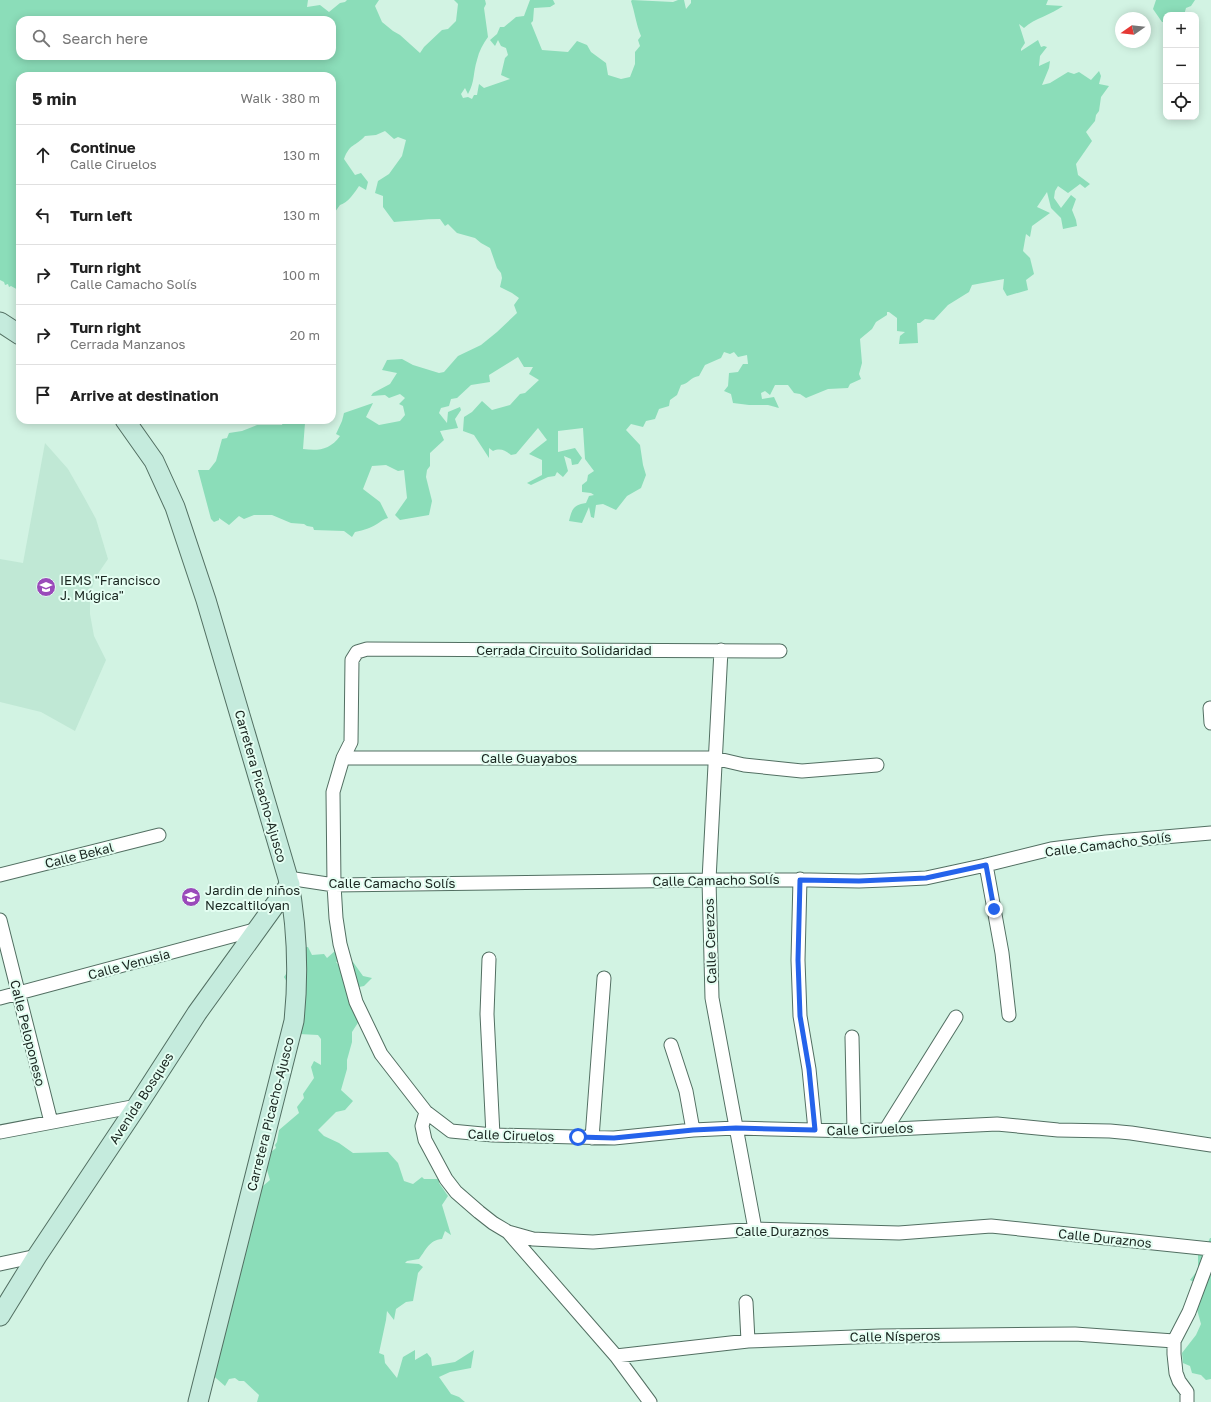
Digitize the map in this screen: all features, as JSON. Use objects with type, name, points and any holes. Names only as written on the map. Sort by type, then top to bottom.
[{"type":"main road","points":[[0,322],[16,333]]},
{"type":"main road","name":"Carretera Picacho-Ajusco","points":[[128,424],[154,461],[175,507],[206,600],[289,881],[297,952],[297,990],[294,1021],[198,1402]]},
{"type":"main road","name":"Avenida Bosques","points":[[0,1316],[37,1256],[197,1013],[258,929],[289,881]]},
{"type":"street","name":"Cerrada Circuito Solidaridad","points":[[352,660],[357,652],[367,649],[780,651]]},
{"type":"street","name":"Calle Cerezos","points":[[721,650],[714,758],[709,880],[712,998],[755,1229]]},
{"type":"street","name":"Calle Ciruelos","points":[[352,660],[351,742],[343,758],[333,792],[334,885],[336,918],[340,944],[356,1002],[381,1054],[426,1112],[453,1132],[493,1135],[614,1138],[693,1130],[736,1128],[854,1131],[997,1124],[1058,1130],[1124,1132],[1211,1145]]},
{"type":"street","points":[[1210,708],[1211,723]]},
{"type":"street","name":"Calle Guayabos","points":[[343,758],[714,758],[744,765],[802,771],[877,765]]},
{"type":"street","name":"Calle Camacho Solís","points":[[289,881],[334,885],[709,880],[859,881],[926,878],[1051,849],[1106,842],[1211,833]]},
{"type":"street","name":"Calle Bekal","points":[[0,876],[159,834]]},
{"type":"street","points":[[986,865],[1002,953],[1009,1015]]},
{"type":"street","points":[[800,880],[798,960],[800,1016],[809,1069],[815,1130]]},
{"type":"street","name":"Calle Peloponeso","points":[[0,920],[51,1122]]},
{"type":"street","name":"Calle Venusia","points":[[0,998],[258,929]]},
{"type":"street","points":[[489,959],[487,1014],[493,1135]]},
{"type":"street","points":[[592,1138],[604,978]]},
{"type":"street","points":[[886,1129],[956,1017]]},
{"type":"street","points":[[852,1037],[854,1131]]},
{"type":"street","points":[[671,1045],[686,1091],[693,1130]]},
{"type":"street","points":[[0,1132],[137,1106]]},
{"type":"street","name":"Calle Duraznos","points":[[426,1112],[422,1126],[425,1140],[446,1179],[456,1192],[479,1212],[508,1232],[533,1239],[593,1242],[755,1229],[899,1233],[991,1226],[1211,1249]]},
{"type":"street","points":[[508,1232],[616,1356],[650,1402]]},
{"type":"street","points":[[1187,1402],[1187,1392],[1179,1381],[1176,1373],[1174,1341],[1189,1312],[1211,1253]]},
{"type":"street","points":[[0,1264],[37,1256]]},
{"type":"street","points":[[746,1302],[748,1341]]},
{"type":"street","name":"Calle Nísperos","points":[[616,1356],[748,1341],[880,1336],[1075,1334],[1174,1341]]},
{"type":"shaded area","name":"IEMS \"Francisco J. Múgica\"","points":[[45,443],[68,469],[96,519],[108,559],[95,578],[90,596],[90,614],[94,636],[106,660],[75,731],[41,712],[0,702],[0,559],[23,563]]},
{"type":"green space","points":[[0,0],[308,0],[307,7],[320,5],[329,12],[340,3],[347,0],[379,0],[375,6],[382,22],[400,35],[420,53],[424,47],[442,30],[448,29],[456,21],[458,4],[454,0],[485,0],[486,4],[484,8],[488,37],[479,54],[470,90],[468,94],[465,88],[461,94],[463,98],[468,97],[472,99],[474,95],[477,95],[479,84],[484,88],[510,79],[501,75],[505,58],[508,55],[506,48],[501,46],[498,40],[495,46],[490,40],[497,34],[500,27],[504,27],[516,17],[524,16],[530,0],[553,0],[555,4],[550,7],[534,8],[533,21],[531,23],[542,50],[568,52],[577,41],[587,45],[591,52],[606,63],[608,75],[621,79],[630,77],[635,64],[635,52],[640,46],[638,40],[641,36],[631,1],[632,0],[673,2],[684,0],[686,9],[691,3],[691,0],[1048,0],[1046,5],[1063,6],[1024,28],[1019,24],[1025,43],[1021,51],[1038,40],[1041,47],[1047,47],[1040,56],[1039,66],[1050,61],[1049,68],[1042,85],[1050,83],[1068,72],[1074,74],[1079,72],[1091,80],[1099,71],[1101,76],[1099,84],[1109,86],[1101,97],[1099,111],[1096,115],[1095,121],[1086,132],[1092,141],[1076,164],[1078,175],[1090,184],[1085,188],[1080,184],[1068,193],[1058,186],[1055,191],[1054,198],[1061,208],[1071,195],[1076,199],[1072,210],[1077,226],[1063,229],[1061,218],[1051,208],[1047,192],[1037,207],[1050,213],[1032,226],[1030,237],[1026,234],[1023,251],[1030,258],[1034,274],[1026,280],[1028,290],[1007,296],[1003,289],[1004,279],[972,285],[969,292],[948,305],[934,320],[925,319],[920,323],[917,323],[918,343],[899,344],[900,336],[905,332],[897,331],[897,318],[887,312],[887,315],[876,322],[872,329],[860,339],[862,363],[859,374],[861,379],[850,384],[848,388],[828,389],[806,398],[800,394],[794,393],[788,385],[775,385],[770,395],[765,391],[761,393],[762,399],[774,397],[779,408],[768,405],[733,403],[731,394],[724,391],[728,386],[729,373],[738,372],[743,364],[748,364],[747,355],[738,357],[734,352],[730,354],[724,352],[721,358],[705,365],[699,376],[681,385],[677,395],[670,400],[669,406],[659,409],[655,419],[646,421],[643,427],[631,424],[626,430],[640,445],[646,475],[641,488],[627,496],[616,510],[603,504],[596,505],[594,518],[591,517],[589,507],[582,523],[569,521],[574,508],[578,505],[586,503],[589,496],[594,495],[591,493],[582,492],[582,485],[587,481],[588,475],[594,471],[585,459],[583,428],[558,431],[558,452],[575,448],[582,458],[578,464],[572,465],[571,459],[564,456],[568,471],[563,477],[557,472],[555,476],[548,477],[531,485],[527,483],[542,475],[542,460],[529,454],[547,440],[538,428],[516,454],[511,455],[500,450],[493,451],[489,448],[489,458],[474,435],[463,431],[464,417],[472,412],[482,401],[492,410],[510,405],[520,394],[525,393],[539,380],[529,374],[533,367],[524,367],[518,357],[489,375],[490,382],[471,385],[457,398],[451,399],[449,406],[441,408],[439,413],[447,423],[448,412],[460,407],[461,410],[455,419],[458,428],[440,431],[444,440],[430,453],[430,466],[427,470],[426,477],[432,501],[429,515],[400,520],[395,515],[407,498],[404,470],[398,471],[386,465],[372,466],[363,489],[380,502],[388,518],[365,530],[355,532],[352,537],[344,531],[314,530],[313,527],[304,524],[291,523],[272,515],[254,515],[244,519],[239,516],[229,525],[219,518],[219,520],[214,522],[211,519],[198,470],[209,470],[216,461],[222,439],[227,438],[229,433],[242,431],[257,425],[305,424],[303,449],[314,450],[328,447],[336,441],[340,436],[336,434],[344,413],[373,403],[366,417],[379,425],[400,421],[405,415],[403,406],[399,404],[405,398],[400,394],[389,398],[385,395],[371,396],[373,393],[390,384],[397,373],[382,370],[387,360],[402,359],[413,365],[439,373],[444,372],[458,356],[481,345],[517,313],[514,305],[519,298],[500,287],[502,278],[501,273],[497,268],[490,248],[475,238],[457,233],[448,224],[445,226],[440,219],[394,222],[383,207],[383,196],[375,193],[378,181],[389,174],[402,156],[406,140],[398,137],[394,139],[385,131],[376,135],[365,136],[348,150],[344,159],[355,175],[361,173],[368,182],[366,190],[359,186],[348,200],[340,205],[336,210],[336,72],[16,72],[16,289],[11,286],[9,287],[8,284],[5,285],[4,282],[0,280]]},
{"type":"green space","points":[[1156,0],[1195,0],[1191,6],[1186,8],[1185,12],[1163,12],[1163,22],[1153,9]]},
{"type":"green space","points":[[308,947],[312,955],[324,954],[327,958],[335,951],[339,961],[336,962],[339,966],[346,965],[352,971],[353,962],[363,976],[372,978],[364,986],[359,987],[361,1018],[352,1032],[352,1042],[347,1060],[347,1069],[341,1090],[353,1101],[345,1110],[336,1112],[318,1130],[324,1136],[339,1143],[353,1153],[388,1152],[398,1163],[404,1181],[413,1184],[422,1177],[424,1179],[439,1179],[439,1183],[448,1196],[442,1205],[451,1235],[445,1231],[442,1239],[431,1243],[419,1259],[407,1261],[405,1263],[419,1264],[423,1267],[418,1273],[413,1301],[406,1302],[396,1309],[394,1320],[387,1311],[379,1353],[384,1355],[385,1363],[397,1378],[403,1357],[415,1350],[415,1360],[427,1353],[431,1358],[432,1366],[455,1362],[474,1350],[471,1368],[450,1372],[439,1377],[451,1394],[459,1397],[465,1402],[257,1402],[259,1395],[244,1381],[239,1381],[235,1378],[229,1379],[225,1386],[209,1372],[253,1223],[257,1191],[270,1180],[264,1160],[270,1158],[271,1152],[276,1148],[275,1145],[279,1130],[299,1113],[297,1107],[304,1098],[303,1094],[314,1078],[311,1067],[314,1061],[321,1065],[321,1039],[318,1035],[299,1034],[288,984],[284,977],[286,972],[291,970],[296,948]]},
{"type":"green space","points":[[1210,1238],[1211,1379],[1206,1380],[1201,1375],[1192,1373],[1190,1366],[1183,1363],[1182,1353],[1196,1335],[1201,1324],[1196,1306],[1196,1283],[1190,1280],[1198,1270],[1198,1251],[1207,1245]]},
{"type":"place","name":"IEMS \"Francisco J. Múgica\"","points":[[46,587]]},
{"type":"place","name":"Jardin de niños Nezcaltiloyan","points":[[191,897]]},
{"type":"route","points":[[578,1137],[614,1138],[693,1130],[736,1128],[815,1130],[809,1069],[800,1016],[798,960],[800,880],[859,881],[926,878],[986,865],[994,909]]}]
